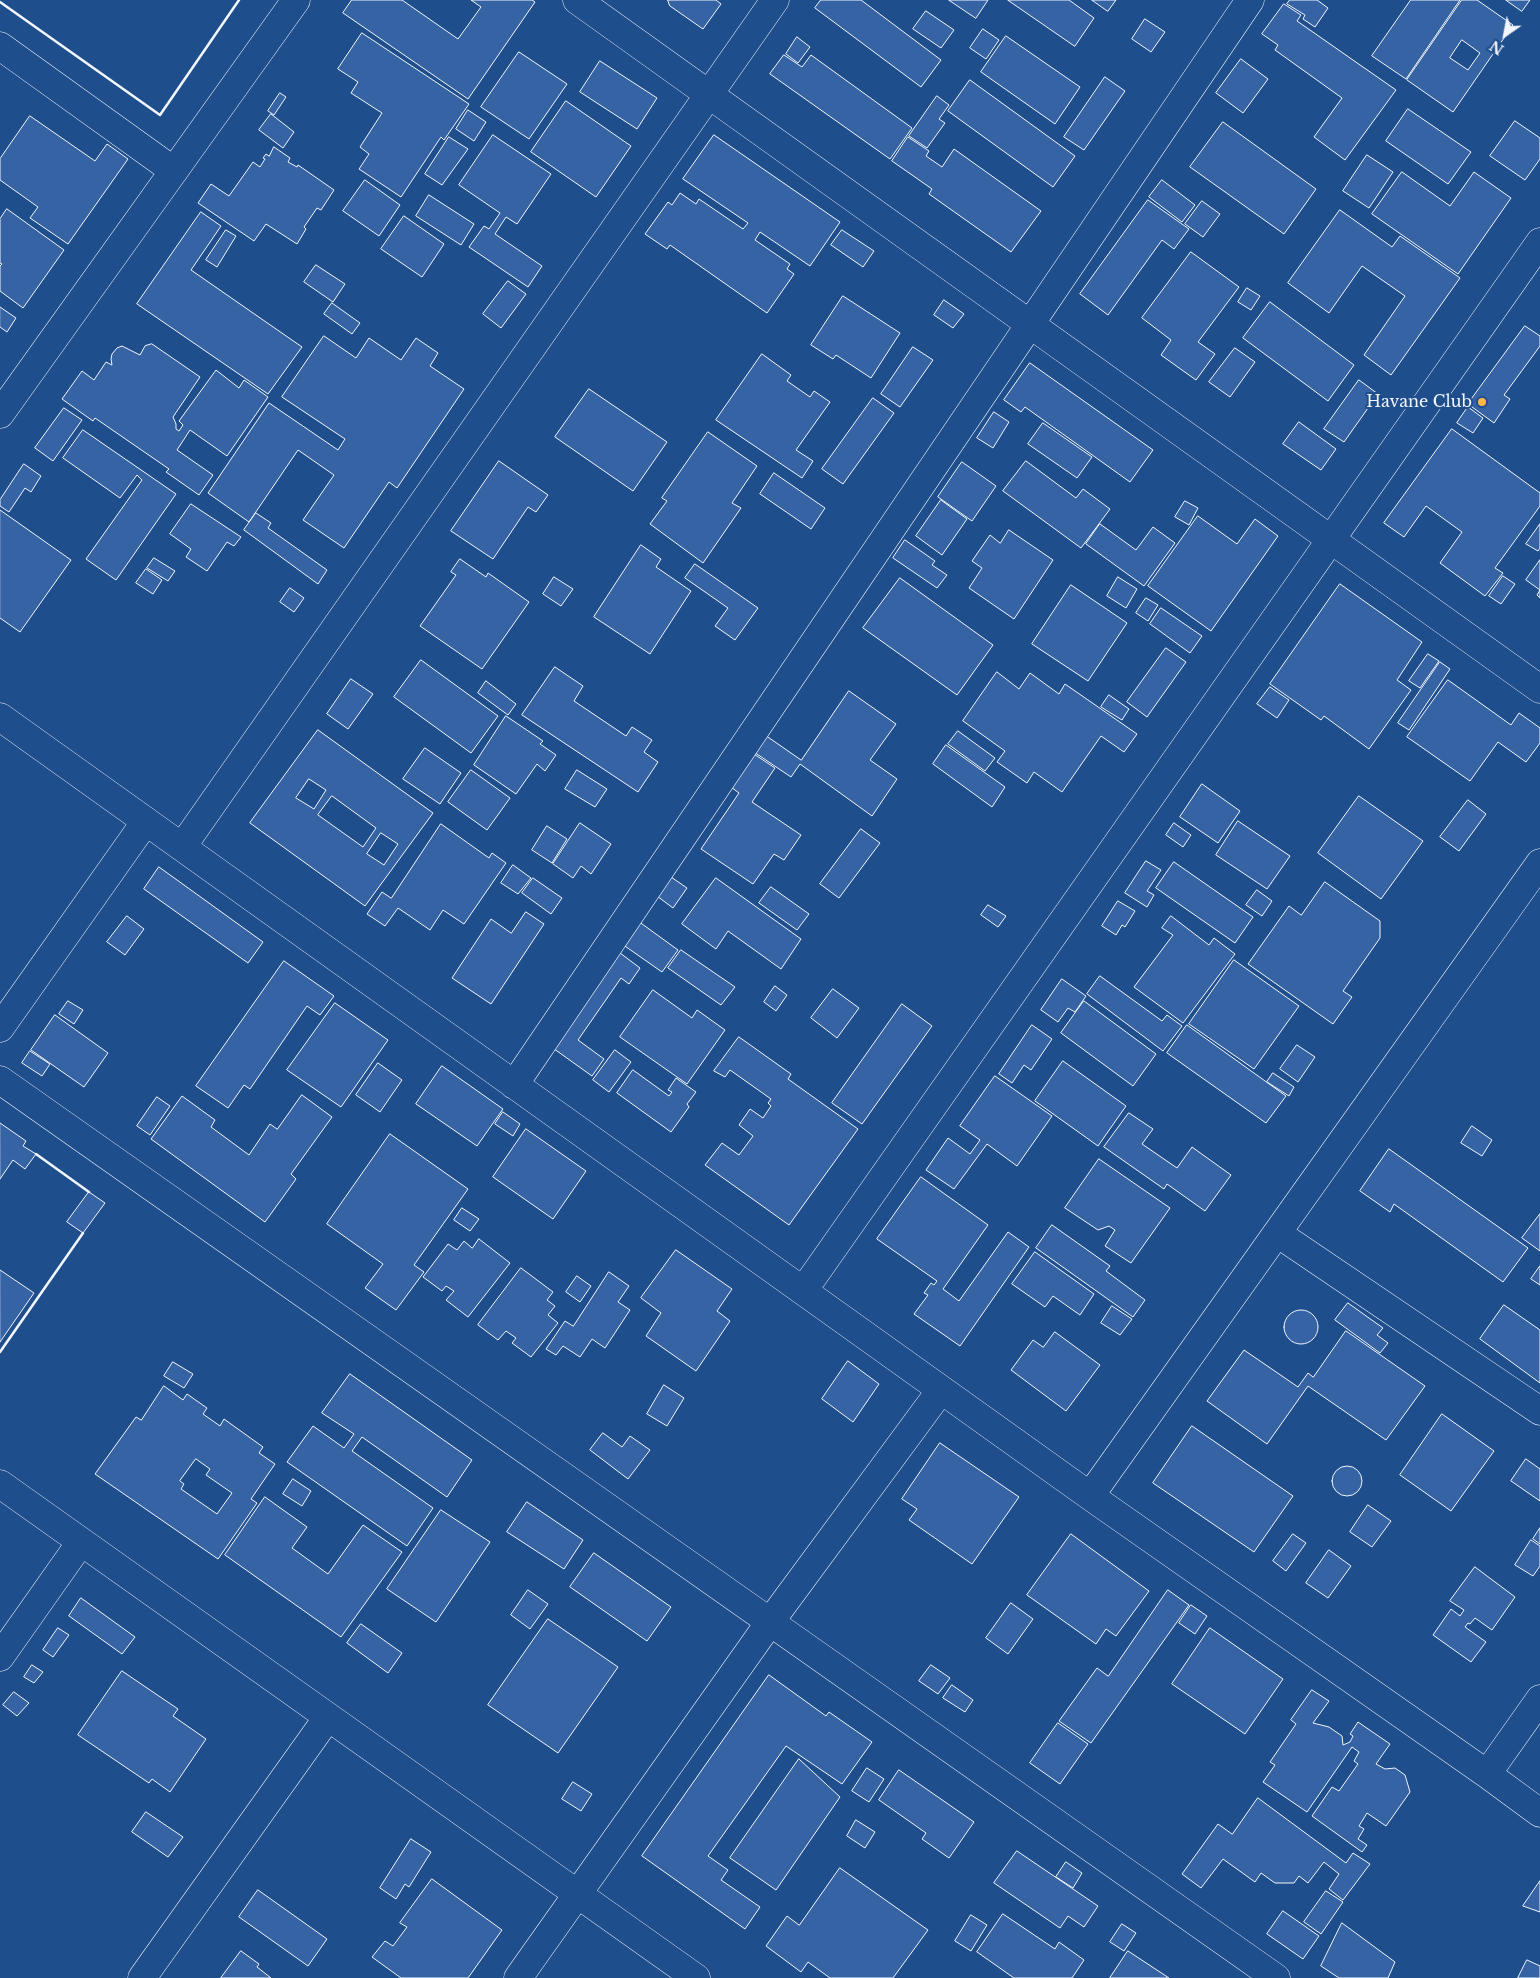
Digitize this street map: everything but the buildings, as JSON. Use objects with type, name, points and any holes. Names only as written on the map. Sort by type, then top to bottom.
[{"type":"street","points":[[0,414],[8,386],[174,171],[296,0]]},
{"type":"street","points":[[577,0],[1540,688]]},
{"type":"street","points":[[182,847],[775,0]]},
{"type":"street","points":[[514,1085],[1250,0]]},
{"type":"street","points":[[0,46],[174,171]]},
{"type":"street","points":[[803,1291],[1540,242]]},
{"type":"street","points":[[0,717],[941,1390],[1488,1774],[1540,1813]]},
{"type":"street","points":[[0,1028],[146,821]]},
{"type":"street","points":[[1090,1496],[1540,863]]},
{"type":"street","points":[[0,1080],[1276,1978]]},
{"type":"street","points":[[1277,1233],[1540,1411]]},
{"type":"street","points":[[518,1978],[770,1622],[941,1390]]},
{"type":"street","points":[[0,1484],[696,1978]]},
{"type":"street","points":[[0,1657],[82,1542]]},
{"type":"street","points":[[1488,1774],[1540,1700]]},
{"type":"street","points":[[142,1978],[328,1717]]},
{"type":"wall","points":[[0,2],[160,115],[239,0]]},
{"type":"wall","points":[[36,1154],[89,1192]]},
{"type":"wall","points":[[0,1352],[83,1233]]},
{"type":"place","name":"Havane Club","points":[[1482,402]]}]
